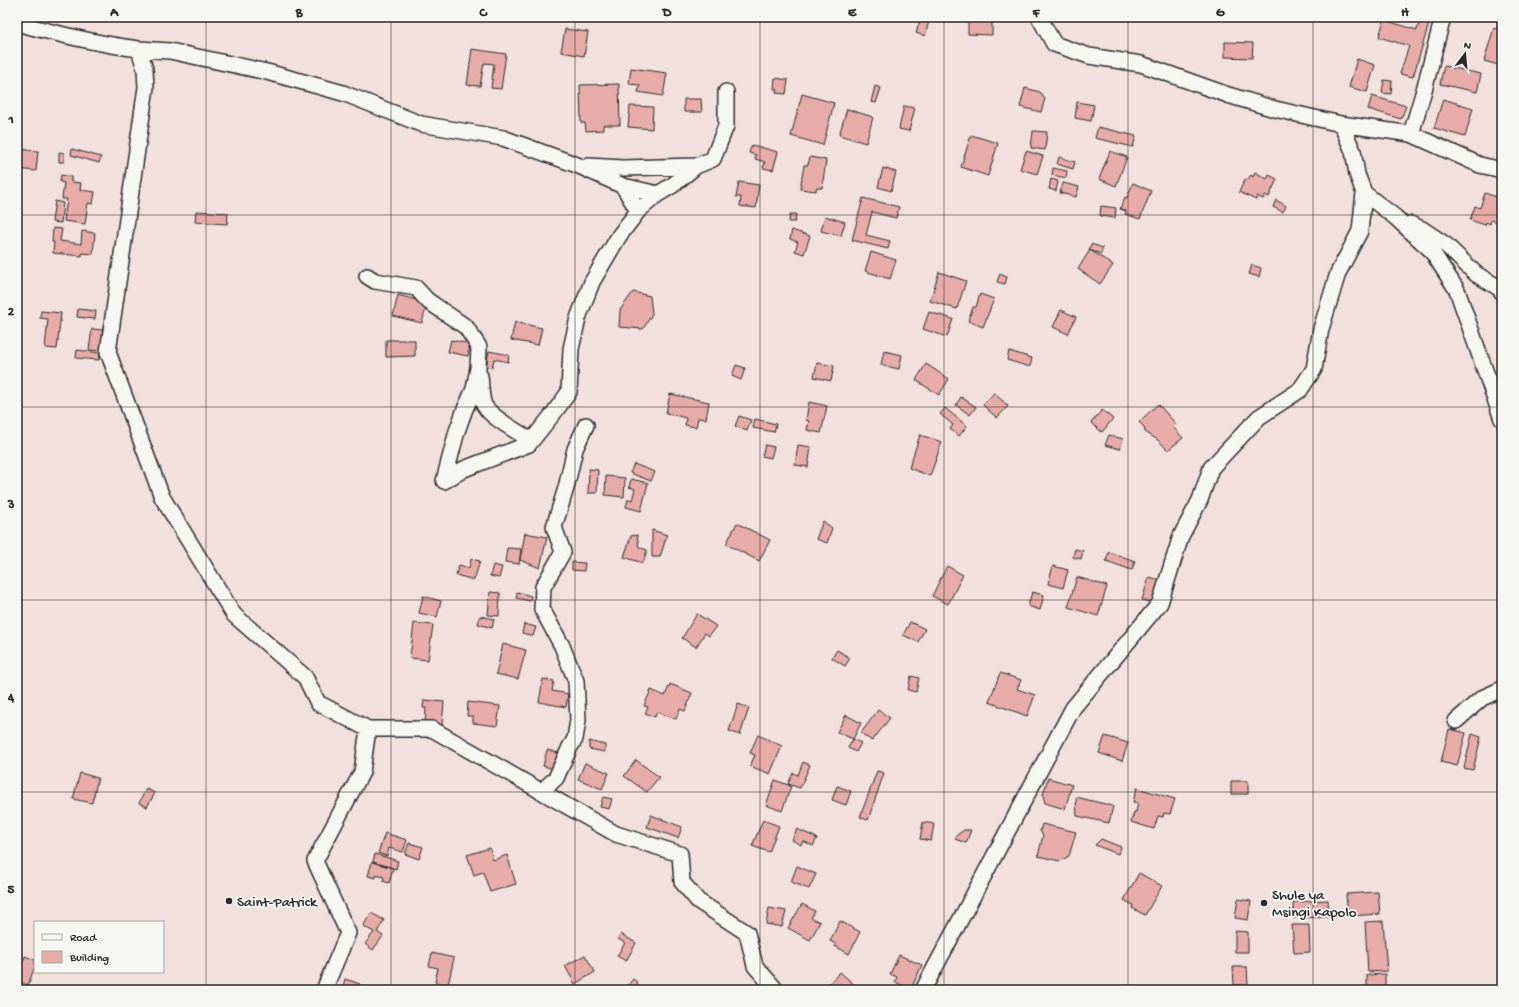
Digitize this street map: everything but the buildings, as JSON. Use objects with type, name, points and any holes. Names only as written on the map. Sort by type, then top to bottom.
[{"type":"street","points":[[1039,17],[1054,44],[1089,56],[1141,64],[1235,97],[1275,109],[1341,124],[1411,134],[1480,165],[1502,170]]},
{"type":"street","points":[[1411,134],[1443,17]]},
{"type":"street","points":[[17,23],[40,23],[112,46],[170,51],[267,72],[343,93],[421,124],[503,138],[577,165],[623,186],[658,194]]},
{"type":"street","points":[[138,49],[145,69],[146,87],[108,352],[162,497],[234,615],[305,677],[318,703],[368,729],[432,729],[616,834],[680,854],[682,882],[698,901],[747,932],[755,966],[776,990]]},
{"type":"street","points":[[367,276],[375,281],[416,288],[428,301],[466,328],[479,347],[478,368],[474,389],[465,409],[444,481],[464,469],[529,444],[569,392],[571,349],[578,318],[592,282],[619,236],[638,211],[696,166],[713,159],[726,126],[726,92]]},
{"type":"street","points":[[922,990],[1073,708],[1160,603],[1181,536],[1200,500],[1211,468],[1259,417],[1300,390],[1314,369],[1321,329],[1338,273],[1360,231],[1364,193],[1357,174],[1353,151],[1341,124]]},
{"type":"street","points":[[577,165],[623,168],[696,166]]},
{"type":"street","points":[[623,186],[638,211]]},
{"type":"street","points":[[1364,193],[1395,217],[1431,250],[1457,290],[1502,419]]},
{"type":"street","points":[[1395,217],[1422,229],[1446,245],[1476,274],[1499,288],[1502,292]]},
{"type":"street","points":[[478,368],[484,404],[498,420],[518,431],[531,441]]},
{"type":"street","points":[[541,792],[556,778],[575,739],[578,720],[576,681],[562,646],[542,609],[543,587],[563,552],[554,527],[566,488],[575,449],[586,425]]},
{"type":"street","points":[[1456,721],[1482,698],[1502,689]]},
{"type":"street","points":[[324,990],[348,933],[315,861],[362,772],[368,729]]},
{"type":"place","name":"Saint-Patrick","points":[[229,901]]},
{"type":"place","name":"Shule ya Msingi Kapolo","points":[[1264,903]]}]
